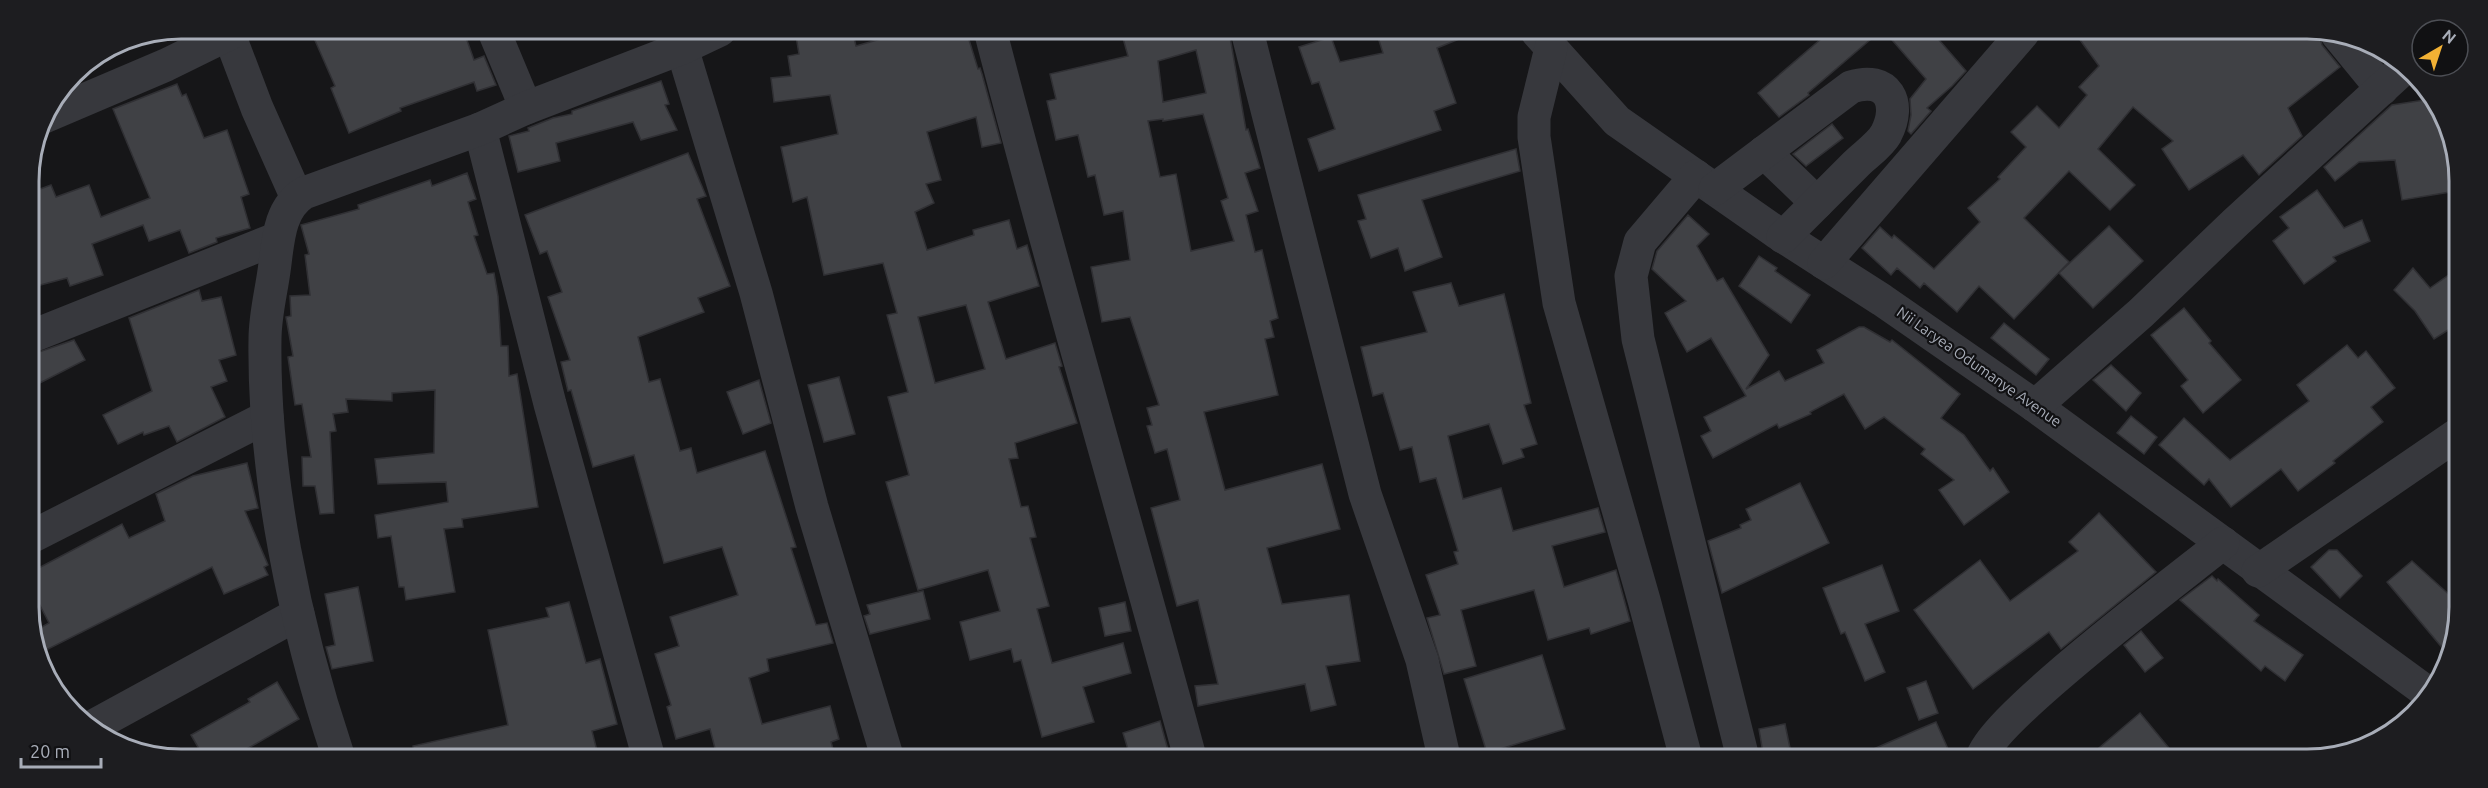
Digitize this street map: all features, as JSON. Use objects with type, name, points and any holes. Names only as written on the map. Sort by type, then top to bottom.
[{"type":"street","points":[[57,111],[166,65],[213,39]]},
{"type":"street","points":[[231,39],[257,108],[297,198]]},
{"type":"street","points":[[497,39],[526,108]]},
{"type":"street","points":[[336,749],[298,614],[287,564],[267,417],[265,336],[278,238],[283,219],[297,198],[480,129],[526,108],[701,39]]},
{"type":"street","points":[[992,39],[1188,749]]},
{"type":"street","points":[[1249,39],[1365,494],[1422,660],[1442,749]]},
{"type":"street","points":[[1824,263],[2018,39]]},
{"type":"street","points":[[1544,40],[1534,117],[1534,137],[1559,303],[1644,600],[1684,749]]},
{"type":"street","name":"Nii Laryea Odumanye Avenue","points":[[1544,40],[1617,121],[1783,237],[2035,406],[2423,689]]},
{"type":"street","points":[[2035,406],[2141,313],[2235,223],[2393,79],[2354,47]]},
{"type":"street","points":[[682,48],[756,293],[812,507],[885,749]]},
{"type":"street","points":[[1741,749],[1638,339],[1631,276],[1640,242],[1706,182],[1764,152],[1851,87],[1864,83],[1879,84],[1889,94],[1893,106],[1885,136],[1783,237]]},
{"type":"street","points":[[480,129],[557,427],[646,749]]},
{"type":"street","points":[[1764,152],[1817,203]]},
{"type":"street","points":[[39,333],[278,238]]},
{"type":"street","points":[[39,533],[267,417]]},
{"type":"street","points":[[2258,571],[2449,439]]},
{"type":"street","points":[[1988,749],[2007,723],[2067,669],[2223,543]]},
{"type":"street","points":[[99,723],[298,614]]},
{"type":"building","points":[[314,39],[467,39],[474,60],[484,56],[496,85],[477,91],[474,82],[400,108],[401,111],[349,133],[331,88],[335,86]]},
{"type":"building","points":[[796,39],[854,39],[856,46],[880,39],[969,39],[978,69],[980,68],[982,74],[1001,143],[982,147],[976,117],[927,132],[941,180],[926,184],[934,203],[915,212],[927,250],[974,235],[973,230],[1009,220],[1017,249],[1027,245],[1039,286],[988,302],[1006,359],[1055,343],[1062,366],[1059,367],[1077,423],[1015,443],[1018,458],[1009,459],[1021,507],[1028,506],[1036,537],[1030,538],[1049,606],[1037,609],[1052,663],[1123,643],[1131,673],[1083,687],[1094,722],[1042,737],[1021,660],[1014,662],[1011,649],[970,660],[960,622],[1000,611],[988,570],[918,590],[886,482],[909,475],[888,397],[908,392],[887,315],[897,313],[883,263],[824,275],[807,197],[793,202],[781,147],[838,134],[830,95],[774,102],[771,78],[791,76],[788,56],[799,54]],"holes":[[[966,305],[985,369],[935,383],[918,317]]]},
{"type":"building","points":[[1123,39],[1230,39],[1246,130],[1248,129],[1260,168],[1245,173],[1258,211],[1246,215],[1255,252],[1262,250],[1278,318],[1270,321],[1274,337],[1265,339],[1278,395],[1204,412],[1225,490],[1322,464],[1340,529],[1267,548],[1282,604],[1349,595],[1360,661],[1326,666],[1336,705],[1311,711],[1305,684],[1198,706],[1195,686],[1218,684],[1198,600],[1177,606],[1151,508],[1180,500],[1167,449],[1155,453],[1147,426],[1152,425],[1147,408],[1159,405],[1130,317],[1102,322],[1091,267],[1130,260],[1123,211],[1104,215],[1095,175],[1088,177],[1078,135],[1056,140],[1047,101],[1056,99],[1050,74],[1128,56]],"holes":[[[1196,50],[1206,93],[1163,102],[1158,61]],[[1203,114],[1228,198],[1221,201],[1234,241],[1191,251],[1176,174],[1160,177],[1148,121],[1163,119],[1163,121]]]},
{"type":"building","points":[[1332,39],[1340,62],[1383,53],[1379,39],[1459,39],[1437,48],[1456,103],[1434,111],[1441,130],[1319,171],[1308,139],[1335,129],[1319,82],[1312,84],[1299,47]]},
{"type":"building","points":[[1821,39],[1871,39],[1808,93],[1809,95],[1779,117],[1758,93]]},
{"type":"building","points":[[1891,39],[1938,39],[1966,71],[1927,108],[1931,111],[1911,134],[1908,131],[1911,115],[1910,99],[1926,79]]},
{"type":"building","points":[[2079,39],[2321,40],[2322,45],[2340,67],[2288,108],[2302,136],[2259,175],[2243,155],[2189,190],[2162,149],[2173,141],[2133,107],[2098,149],[2135,185],[2110,210],[2069,171],[2024,218],[2069,262],[2014,319],[1979,286],[1957,312],[1924,283],[1920,288],[1897,268],[1891,275],[1862,248],[1880,227],[1892,238],[1894,235],[1934,269],[1980,222],[1968,208],[2000,179],[1998,177],[2026,147],[2011,132],[2037,106],[2059,128],[2087,95],[2079,87],[2099,66]]},
{"type":"building","points":[[661,81],[669,104],[665,105],[677,130],[641,140],[633,122],[556,143],[560,161],[518,172],[509,136],[529,131],[528,128],[553,118],[572,114],[572,111]]},
{"type":"building","points":[[177,84],[182,96],[186,94],[204,138],[227,130],[249,194],[241,197],[250,228],[216,238],[217,242],[189,253],[180,230],[149,241],[143,225],[92,244],[103,275],[70,286],[67,278],[39,285],[39,189],[51,185],[56,197],[89,185],[101,217],[150,198],[113,109]]},
{"type":"building","points":[[2424,100],[2425,102],[2441,135],[2446,153],[2449,192],[2402,200],[2395,160],[2359,162],[2335,181],[2324,167],[2392,105]]},
{"type":"building","points":[[1832,124],[1843,138],[1806,166],[1793,154]]},
{"type":"building","points":[[1516,149],[1520,171],[1422,200],[1442,257],[1405,271],[1398,248],[1371,258],[1358,221],[1366,219],[1358,195]]},
{"type":"building","points":[[688,153],[706,196],[697,199],[730,286],[698,298],[704,312],[638,337],[649,382],[660,379],[680,451],[691,448],[697,473],[765,451],[796,547],[791,548],[816,625],[827,623],[833,643],[767,659],[769,671],[749,678],[762,724],[830,706],[839,739],[831,742],[833,749],[715,749],[710,729],[676,739],[667,707],[671,705],[655,654],[679,646],[670,617],[738,595],[722,547],[664,563],[634,455],[593,467],[561,362],[570,360],[548,297],[562,292],[547,251],[540,254],[525,215]]},
{"type":"building","points":[[467,173],[476,199],[468,202],[478,235],[474,236],[487,274],[494,273],[501,346],[508,346],[509,376],[517,374],[538,507],[462,519],[463,527],[444,529],[455,592],[406,600],[404,587],[399,587],[391,536],[378,538],[375,515],[448,502],[446,482],[378,484],[375,459],[434,453],[435,390],[392,393],[392,401],[346,399],[348,412],[333,414],[336,431],[330,432],[334,513],[320,514],[315,486],[303,486],[302,457],[311,457],[302,404],[295,405],[288,357],[293,356],[286,317],[291,316],[290,296],[310,295],[305,255],[309,254],[301,225],[359,209],[358,205],[430,180],[432,186]]},
{"type":"building","points":[[2317,190],[2344,228],[2362,220],[2370,241],[2333,257],[2336,261],[2304,284],[2273,241],[2289,228],[2280,217]]},
{"type":"building","points":[[1688,215],[1709,234],[1697,246],[1717,281],[1723,278],[1769,355],[1746,389],[1779,371],[1785,381],[1824,363],[1817,350],[1859,327],[1864,327],[1890,342],[1892,340],[1960,394],[1941,418],[1964,435],[1990,471],[1993,468],[2009,492],[1964,525],[1939,490],[1954,480],[1921,454],[1925,449],[1884,417],[1865,429],[1844,394],[1810,412],[1811,414],[1779,428],[1777,424],[1713,458],[1701,436],[1711,431],[1704,417],[1746,396],[1711,338],[1687,352],[1665,313],[1686,301],[1652,269],[1657,251]]},
{"type":"building","points":[[2109,226],[2143,261],[2093,308],[2059,273]]},
{"type":"building","points":[[1759,256],[1777,268],[1775,271],[1810,295],[1791,323],[1739,286]]},
{"type":"building","points":[[2413,268],[2430,288],[2449,275],[2449,329],[2434,339],[2415,311],[2394,290]]},
{"type":"building","points":[[1451,283],[1459,306],[1504,294],[1531,403],[1524,405],[1537,444],[1521,449],[1524,457],[1503,464],[1489,424],[1448,436],[1463,499],[1501,488],[1513,531],[1598,508],[1605,532],[1552,546],[1564,587],[1616,570],[1630,621],[1591,634],[1589,628],[1548,640],[1534,590],[1461,610],[1476,666],[1444,674],[1427,618],[1440,615],[1426,575],[1458,564],[1454,552],[1458,551],[1436,478],[1420,482],[1412,447],[1400,450],[1383,393],[1373,396],[1361,347],[1427,332],[1413,292]]},
{"type":"building","points":[[199,290],[202,301],[221,297],[236,355],[219,360],[227,381],[211,387],[225,417],[177,442],[169,426],[144,435],[143,432],[118,444],[103,415],[152,391],[129,318]]},
{"type":"building","points":[[2184,308],[2211,341],[2209,343],[2241,380],[2203,413],[2181,386],[2188,380],[2151,335]]},
{"type":"building","points":[[2004,323],[2049,359],[2036,375],[1991,338]]},
{"type":"building","points":[[74,340],[85,360],[39,383],[39,352]]},
{"type":"building","points":[[2347,345],[2358,358],[2366,351],[2395,388],[2371,407],[2383,422],[2298,491],[2281,469],[2231,507],[2209,479],[2204,485],[2159,445],[2184,418],[2230,460],[2309,401],[2297,385]]},
{"type":"building","points":[[2111,365],[2141,393],[2126,411],[2093,380]]},
{"type":"building","points":[[839,377],[855,434],[824,442],[808,385]]},
{"type":"building","points":[[759,380],[771,423],[743,434],[727,392]]},
{"type":"building","points":[[2131,416],[2157,437],[2144,454],[2117,433]]},
{"type":"building","points":[[247,463],[258,508],[245,511],[268,565],[264,567],[268,575],[224,594],[212,567],[46,650],[40,628],[49,623],[39,604],[39,568],[122,524],[129,538],[165,521],[156,494],[193,476]]},
{"type":"building","points":[[1800,483],[1829,543],[1722,593],[1708,541],[1741,528],[1740,525],[1751,520],[1746,509]]},
{"type":"building","points":[[2099,513],[2156,572],[2061,649],[2049,632],[1973,689],[1914,610],[1980,560],[2010,601],[2078,551],[2069,542]]},
{"type":"building","points":[[2329,550],[2337,550],[2362,576],[2340,598],[2311,567]]},
{"type":"building","points":[[2412,561],[2449,594],[2448,626],[2443,648],[2387,582]]},
{"type":"building","points":[[1882,565],[1899,611],[1865,624],[1885,672],[1865,681],[1845,632],[1841,634],[1823,588]]},
{"type":"building","points":[[2212,576],[2259,615],[2254,621],[2303,655],[2285,681],[2265,666],[2261,671],[2180,600]]},
{"type":"building","points":[[358,587],[373,661],[332,669],[326,647],[335,645],[325,594]]},
{"type":"building","points":[[923,591],[930,619],[870,634],[864,616],[870,614],[867,605]]},
{"type":"building","points":[[569,602],[586,663],[600,659],[617,724],[592,731],[596,749],[413,749],[413,746],[508,725],[488,630],[549,617],[546,608]]},
{"type":"building","points":[[1125,602],[1131,631],[1105,636],[1099,608]]},
{"type":"building","points":[[2141,631],[2163,658],[2145,672],[2124,645]]},
{"type":"building","points":[[1542,655],[1565,729],[1500,749],[1486,749],[1464,679]]},
{"type":"building","points":[[1926,681],[1938,713],[1919,720],[1907,688]]},
{"type":"building","points":[[277,682],[299,719],[247,749],[199,749],[191,735],[250,702],[248,699]]},
{"type":"building","points":[[2140,713],[2170,749],[2098,749]]},
{"type":"building","points":[[1160,721],[1168,749],[1128,749],[1123,733]]},
{"type":"building","points":[[1936,722],[1948,749],[1874,749]]},
{"type":"building","points":[[1785,724],[1790,748],[1762,749],[1759,729]]}]
